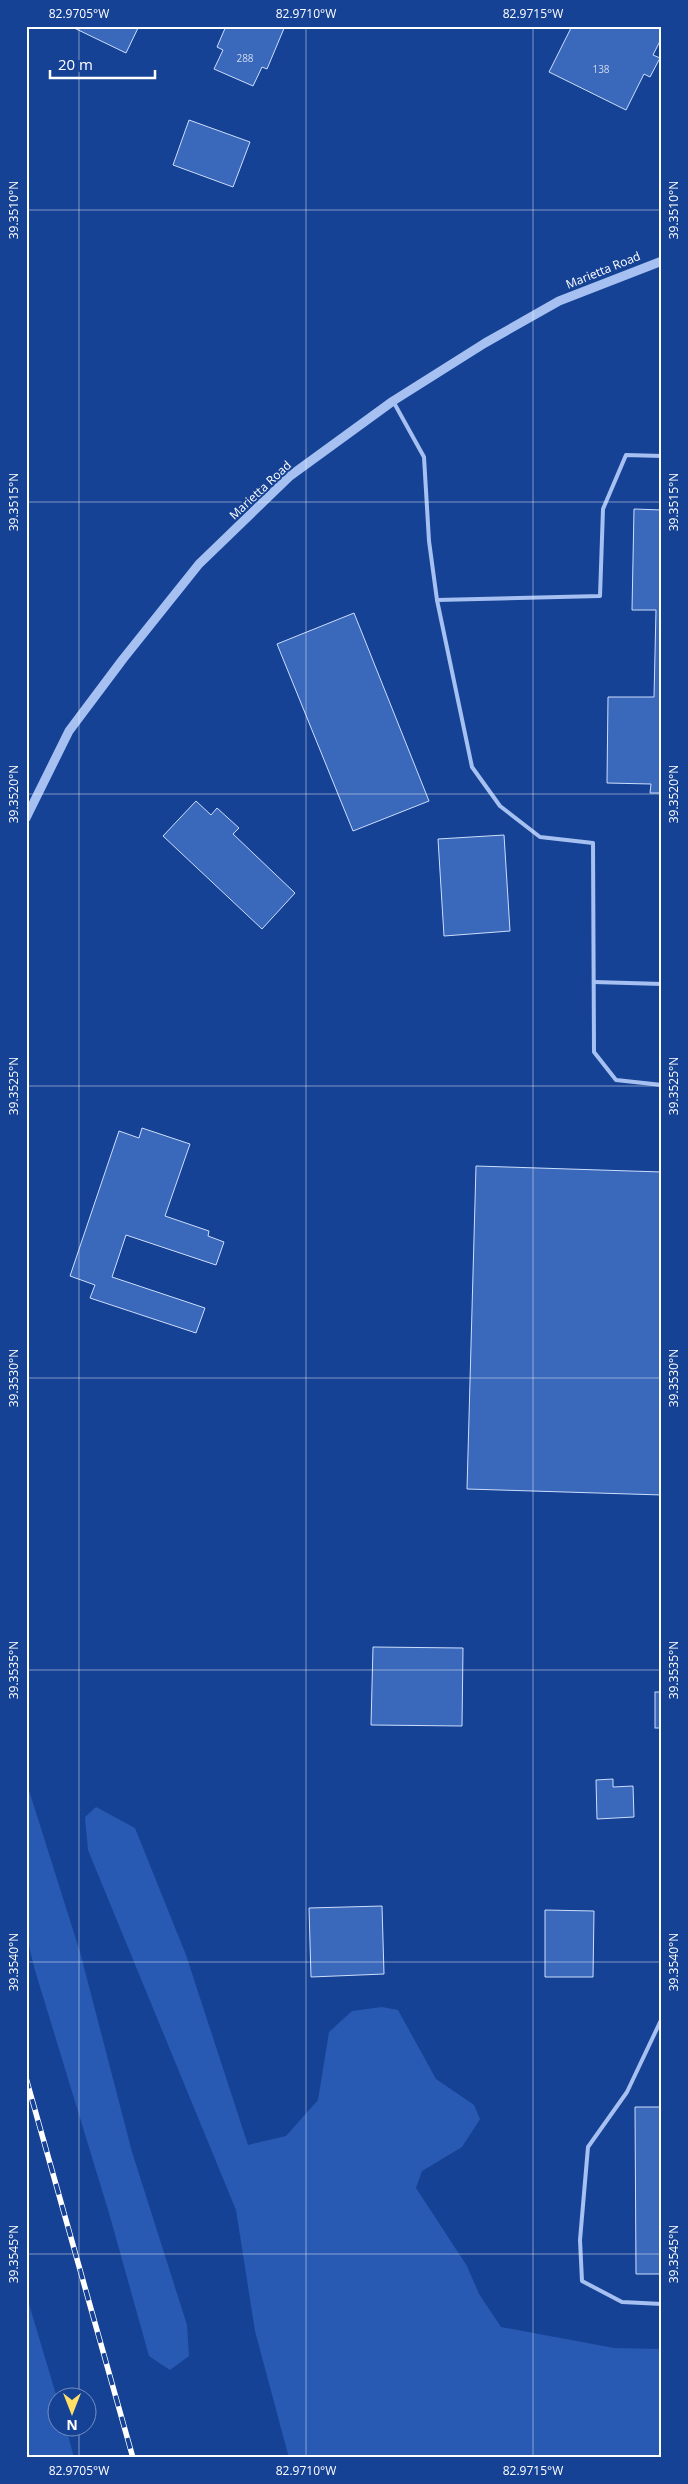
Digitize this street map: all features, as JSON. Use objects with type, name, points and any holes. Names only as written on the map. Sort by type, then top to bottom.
[{"type":"street","name":"Marietta Road","points":[[26,818],[69,731],[123,659],[200,564],[290,476],[393,401],[485,343],[559,301],[662,261]]},
{"type":"lane","points":[[393,401],[424,457],[429,541],[437,600],[472,767],[500,806],[540,837],[594,843],[594,1052],[616,1080],[662,1085]]},
{"type":"lane","points":[[437,600],[600,596],[603,509],[626,456],[662,456]]},
{"type":"lane","points":[[594,982],[662,984]]},
{"type":"lane","points":[[662,2018],[628,2092],[588,2147],[580,2240],[582,2281],[622,2302],[662,2304]]},
{"type":"shaded area","points":[[26,1781],[80,1952],[132,2152],[187,2325],[189,2356],[170,2370],[149,2356],[109,2213],[34,1967],[26,1933]]},
{"type":"shaded area","points":[[96,1807],[135,1828],[186,1955],[248,2145],[286,2136],[318,2100],[329,2032],[352,2011],[382,2007],[398,2010],[436,2079],[474,2105],[480,2119],[462,2147],[422,2171],[416,2188],[467,2266],[479,2294],[501,2327],[614,2348],[662,2349],[662,2458],[289,2458],[255,2331],[236,2210],[88,1850],[85,1817]]},
{"type":"shaded area","points":[[26,2294],[53,2386],[48,2386],[48,2436],[68,2436],[74,2458],[26,2458]]},
{"type":"building","points":[[70,26],[139,26],[126,53]]},
{"type":"building","points":[[226,26],[285,26],[267,69],[262,67],[253,86],[214,69],[223,50],[217,47]]},
{"type":"building","points":[[572,26],[662,26],[662,37],[653,55],[660,58],[650,77],[644,74],[626,110],[549,72]]},
{"type":"building","points":[[189,120],[250,142],[233,187],[173,165]]},
{"type":"building","points":[[634,509],[662,510],[662,793],[650,793],[651,784],[607,783],[608,697],[654,697],[656,610],[632,610]]},
{"type":"building","points":[[354,613],[429,801],[353,831],[277,644]]},
{"type":"building","points":[[196,801],[211,815],[217,808],[239,828],[233,834],[295,893],[262,929],[163,836]]},
{"type":"building","points":[[504,835],[510,931],[444,936],[438,839]]},
{"type":"building","points":[[142,1128],[190,1144],[165,1216],[209,1231],[208,1236],[224,1242],[216,1265],[126,1235],[112,1277],[205,1308],[196,1333],[90,1298],[95,1285],[70,1276],[119,1131],[139,1138]]},
{"type":"building","points":[[476,1166],[662,1172],[662,1495],[467,1489]]},
{"type":"building","points":[[373,1647],[463,1648],[462,1726],[371,1725]]},
{"type":"building","points":[[655,1692],[662,1692],[662,1728],[655,1728]]},
{"type":"building","points":[[613,1779],[613,1787],[633,1786],[634,1817],[597,1819],[596,1780]]},
{"type":"building","points":[[382,1906],[384,1974],[311,1977],[309,1908]]},
{"type":"building","points":[[545,1910],[594,1911],[593,1977],[545,1977]]},
{"type":"building","points":[[635,2107],[662,2107],[662,2274],[636,2274]]},
{"type":"railway","points":[[26,2078],[133,2458]]}]
